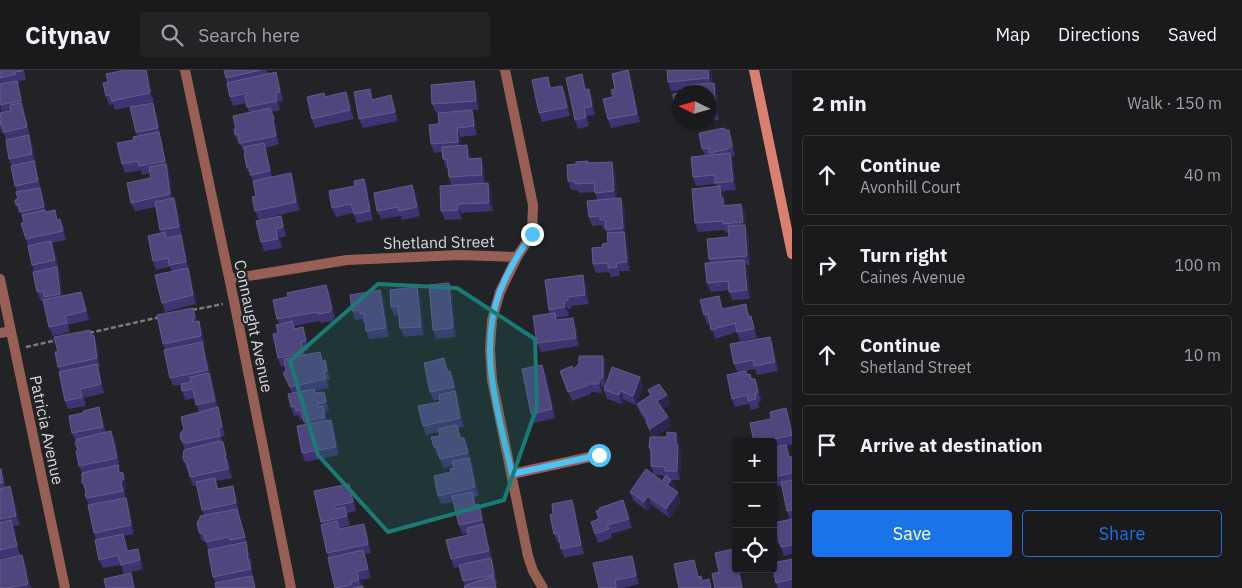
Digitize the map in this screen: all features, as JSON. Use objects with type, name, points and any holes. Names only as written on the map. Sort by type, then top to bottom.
[{"type":"street","name":"Connaught Avenue","points":[[185,70],[230,279],[292,588]]},
{"type":"street","name":"Shetland Street","points":[[230,279],[347,260],[459,255],[517,256],[532,234],[533,205],[505,70]]},
{"type":"street","points":[[754,70],[792,254]]},
{"type":"street","points":[[517,256],[500,292],[492,320],[490,349],[492,380],[528,556],[533,571],[543,588]]},
{"type":"street","name":"Patricia Avenue","points":[[0,279],[65,588]]},
{"type":"street","points":[[0,333],[11,331]]},
{"type":"street","points":[[512,474],[599,455]]},
{"type":"path","points":[[186,312],[234,301]]},
{"type":"path","points":[[81,334],[167,316]]},
{"type":"path","points":[[24,347],[62,339]]},
{"type":"highlighted area","points":[[378,284],[457,288],[535,339],[537,407],[504,500],[388,532],[318,455],[290,361]]},
{"type":"building","points":[[0,70],[23,70],[23,71],[0,78]]},
{"type":"building","points":[[125,70],[146,70],[150,93],[112,101],[110,95],[106,96],[103,83],[108,82],[106,74]]},
{"type":"building","points":[[224,70],[261,70],[226,78]]},
{"type":"building","points":[[628,70],[637,114],[608,119],[603,99],[613,97],[611,90],[615,89],[612,74]]},
{"type":"building","points":[[667,70],[708,70],[709,78],[668,82]]},
{"type":"building","points":[[276,72],[280,92],[276,93],[277,101],[247,107],[245,96],[248,93],[230,97],[227,83]]},
{"type":"building","points":[[582,74],[585,90],[589,89],[592,106],[584,108],[586,117],[575,120],[566,78]]},
{"type":"building","points":[[548,77],[550,88],[562,86],[567,107],[539,113],[532,80]]},
{"type":"building","points":[[17,81],[21,101],[0,105],[0,84]]},
{"type":"building","points":[[474,81],[476,101],[432,104],[431,85]]},
{"type":"building","points":[[714,83],[714,85],[690,85]]},
{"type":"building","points":[[370,89],[372,100],[391,95],[395,112],[359,119],[354,92]]},
{"type":"building","points":[[346,92],[350,110],[312,119],[307,97],[324,93],[325,97]]},
{"type":"building","points":[[21,103],[27,127],[4,132],[2,124],[0,125],[0,113],[11,111],[10,105]]},
{"type":"building","points":[[153,103],[158,128],[136,132],[130,107]]},
{"type":"building","points":[[270,108],[274,118],[276,136],[240,143],[238,134],[235,135],[234,129],[236,129],[233,116]]},
{"type":"building","points":[[472,110],[474,126],[457,128],[458,142],[431,144],[429,125],[439,124],[438,113]]},
{"type":"building","points":[[724,128],[729,130],[732,147],[709,153],[709,148],[702,149],[699,133]]},
{"type":"building","points":[[159,132],[165,161],[139,166],[138,161],[122,164],[117,143],[134,140],[133,137]]},
{"type":"building","points":[[29,135],[32,154],[9,159],[6,140]]},
{"type":"building","points":[[264,143],[270,171],[251,175],[249,167],[247,168],[244,147]]},
{"type":"building","points":[[467,145],[468,159],[481,158],[482,175],[449,177],[447,159],[443,159],[442,147]]},
{"type":"building","points":[[730,153],[733,181],[715,183],[715,175],[693,177],[691,157]]},
{"type":"building","points":[[34,161],[38,181],[15,186],[11,166]]},
{"type":"building","points":[[588,161],[588,163],[612,162],[614,191],[595,193],[594,183],[575,184],[575,181],[568,181],[567,165]]},
{"type":"building","points":[[166,164],[170,194],[131,203],[127,183],[151,178],[149,167]]},
{"type":"building","points":[[291,173],[296,202],[255,211],[252,197],[256,196],[253,181]]},
{"type":"building","points":[[364,179],[370,211],[354,214],[351,204],[332,208],[329,191],[355,186],[354,181]]},
{"type":"building","points":[[488,183],[489,203],[458,204],[458,210],[441,211],[440,186]]},
{"type":"building","points":[[412,185],[417,207],[399,211],[398,207],[377,211],[374,193]]},
{"type":"building","points":[[720,186],[723,206],[741,204],[743,222],[723,224],[723,221],[695,223],[692,189]]},
{"type":"building","points":[[40,188],[44,207],[20,212],[19,204],[16,205],[15,200],[18,199],[16,192]]},
{"type":"building","points":[[174,198],[179,227],[160,230],[155,202]]},
{"type":"building","points":[[621,198],[623,228],[606,230],[605,220],[600,220],[600,216],[589,217],[587,201]]},
{"type":"building","points":[[45,210],[46,212],[55,210],[57,220],[60,219],[63,231],[26,239],[21,223],[24,223],[22,215]]},
{"type":"building","points":[[281,216],[283,227],[276,229],[278,239],[261,242],[256,221]]},
{"type":"building","points":[[745,225],[747,256],[709,259],[707,239],[729,237],[728,226]]},
{"type":"building","points":[[165,232],[166,238],[181,235],[186,262],[169,265],[168,258],[153,261],[148,236]]},
{"type":"building","points":[[624,232],[627,262],[616,263],[617,267],[608,268],[608,263],[593,264],[592,248],[603,247],[602,244],[608,243],[607,233]]},
{"type":"building","points":[[51,241],[55,260],[32,265],[28,246]]},
{"type":"building","points":[[744,260],[747,290],[729,292],[728,281],[707,283],[705,263]]},
{"type":"building","points":[[57,267],[60,294],[44,297],[43,291],[37,292],[33,272]]},
{"type":"building","points":[[188,268],[193,295],[162,303],[155,275]]},
{"type":"building","points":[[583,275],[585,295],[568,297],[568,300],[564,301],[565,307],[549,310],[545,280]]},
{"type":"building","points":[[449,283],[453,328],[433,330],[429,285]]},
{"type":"building","points":[[326,285],[332,309],[330,309],[330,312],[318,314],[317,312],[277,319],[273,300],[288,297],[287,293]]},
{"type":"building","points":[[417,287],[421,327],[400,328],[398,306],[391,307],[390,290]]},
{"type":"building","points":[[380,290],[386,328],[366,331],[364,313],[360,314],[360,310],[352,311],[350,295]]},
{"type":"building","points":[[81,292],[86,311],[65,316],[67,323],[49,327],[43,300]]},
{"type":"building","points":[[719,296],[722,309],[746,304],[748,317],[751,316],[754,329],[737,332],[735,323],[711,330],[708,314],[704,315],[700,300]]},
{"type":"building","points":[[193,308],[195,318],[192,319],[193,322],[199,321],[201,336],[163,344],[157,315]]},
{"type":"building","points":[[555,313],[556,320],[573,318],[576,338],[537,343],[533,316]]},
{"type":"building","points":[[292,321],[294,329],[303,327],[306,341],[301,342],[303,353],[278,358],[273,334],[278,333],[276,325]]},
{"type":"building","points":[[90,330],[92,336],[94,335],[97,358],[58,367],[55,352],[58,352],[54,337]]},
{"type":"building","points":[[770,337],[775,362],[754,366],[753,360],[734,364],[730,344]]},
{"type":"building","points":[[202,342],[205,357],[203,359],[205,358],[208,370],[170,378],[164,350]]},
{"type":"building","points":[[320,352],[322,361],[325,360],[326,363],[327,371],[324,371],[326,379],[290,387],[283,373],[286,371],[284,359]]},
{"type":"building","points":[[579,356],[603,356],[603,378],[599,378],[599,384],[587,384],[568,392],[560,371],[572,366],[573,369],[579,364]]},
{"type":"building","points":[[444,358],[454,387],[430,392],[424,363]]},
{"type":"building","points":[[97,364],[101,384],[80,389],[82,397],[65,401],[59,372]]},
{"type":"building","points":[[542,365],[552,409],[531,414],[522,369]]},
{"type":"building","points":[[612,367],[640,377],[633,396],[621,391],[619,395],[604,390]]},
{"type":"building","points":[[746,371],[747,375],[750,374],[751,379],[755,379],[758,393],[755,393],[756,399],[748,401],[747,395],[732,399],[727,375]]},
{"type":"building","points":[[209,373],[215,401],[196,405],[193,389],[182,391],[181,384],[191,382],[190,377]]},
{"type":"building","points":[[659,384],[667,395],[657,401],[668,417],[650,429],[646,422],[648,421],[637,404],[651,395],[648,390]]},
{"type":"building","points":[[314,389],[315,393],[324,392],[326,402],[317,404],[318,407],[323,406],[325,417],[304,422],[301,410],[296,411],[295,406],[291,407],[288,394]]},
{"type":"building","points":[[455,391],[460,418],[423,426],[418,406],[440,402],[439,395]]},
{"type":"building","points":[[99,407],[103,427],[72,433],[69,416]]},
{"type":"building","points":[[218,407],[222,427],[218,428],[220,436],[187,443],[181,440],[180,434],[184,429],[181,417]]},
{"type":"building","points":[[786,408],[792,435],[777,438],[753,438],[750,423],[771,419],[770,412]]},
{"type":"building","points":[[331,420],[336,447],[302,453],[297,426]]},
{"type":"building","points":[[457,425],[460,438],[464,438],[468,453],[440,459],[437,447],[434,447],[431,437],[440,436],[438,429]]},
{"type":"building","points":[[111,431],[117,458],[79,466],[76,451],[79,450],[75,444],[77,439]]},
{"type":"building","points":[[667,432],[676,433],[676,445],[678,445],[677,471],[665,471],[665,467],[651,466],[650,437],[667,437]]},
{"type":"building","points":[[219,441],[223,442],[226,456],[224,456],[228,469],[190,477],[187,463],[183,457],[184,450]]},
{"type":"building","points":[[786,445],[789,457],[792,457],[792,473],[777,476],[777,446]]},
{"type":"building","points":[[469,458],[475,487],[438,496],[434,476],[451,472],[450,469],[454,468],[452,461]]},
{"type":"building","points":[[118,465],[119,472],[123,473],[124,479],[121,482],[123,491],[87,498],[85,496],[86,492],[84,483],[82,483],[82,473]]},
{"type":"building","points":[[1,469],[3,483],[0,483]]},
{"type":"building","points":[[646,469],[662,481],[666,475],[671,480],[667,485],[678,492],[666,509],[648,496],[644,502],[630,492]]},
{"type":"building","points":[[215,478],[217,489],[233,486],[236,503],[202,510],[196,482]]},
{"type":"building","points":[[792,480],[792,510],[787,511],[781,482]]},
{"type":"building","points":[[349,484],[353,502],[334,506],[335,509],[345,507],[347,516],[321,522],[314,491]]},
{"type":"building","points":[[10,486],[16,516],[0,519],[0,489]]},
{"type":"building","points":[[472,492],[475,505],[479,504],[482,520],[459,525],[452,496]]},
{"type":"building","points":[[126,498],[131,525],[94,533],[88,505]]},
{"type":"building","points":[[572,500],[581,545],[561,549],[558,533],[554,534],[550,515],[553,514],[552,504]]},
{"type":"building","points":[[623,500],[629,519],[607,525],[609,529],[595,534],[591,522],[599,519],[596,511],[600,510],[599,508]]},
{"type":"building","points":[[237,509],[245,537],[230,540],[229,537],[206,542],[204,534],[199,532],[197,523],[200,516]]},
{"type":"building","points":[[792,519],[792,545],[781,547],[777,534],[777,522]]},
{"type":"building","points":[[11,520],[17,546],[0,550],[0,523]]},
{"type":"building","points":[[337,521],[339,529],[364,524],[368,544],[327,553],[321,525]]},
{"type":"building","points":[[483,524],[489,551],[451,559],[446,540],[468,535],[467,528]]},
{"type":"building","points":[[123,534],[127,551],[138,549],[140,560],[121,565],[118,555],[99,560],[95,540]]},
{"type":"building","points":[[246,542],[247,556],[251,569],[213,577],[208,550]]},
{"type":"building","points":[[732,549],[732,573],[739,573],[742,588],[715,588],[712,574],[719,572],[715,553]]},
{"type":"building","points":[[363,550],[368,569],[357,571],[359,580],[351,582],[351,585],[335,588],[328,558]]},
{"type":"building","points":[[22,555],[28,584],[0,588],[0,560]]},
{"type":"building","points":[[632,556],[636,576],[615,580],[616,587],[599,588],[593,563]]},
{"type":"building","points":[[491,558],[494,575],[463,581],[459,565]]},
{"type":"building","points":[[792,559],[792,579],[776,583],[774,573],[777,573],[777,562]]},
{"type":"building","points":[[694,560],[698,577],[701,576],[702,581],[709,579],[711,588],[679,588],[674,564]]},
{"type":"building","points":[[131,573],[134,588],[106,588],[104,579]]},
{"type":"building","points":[[252,576],[255,588],[216,588],[215,583]]},
{"type":"building","points":[[493,576],[496,588],[465,588],[464,586]]},
{"type":"route","points":[[532,234],[517,256],[500,292],[492,320],[490,349],[492,380],[512,474],[599,455]]}]
